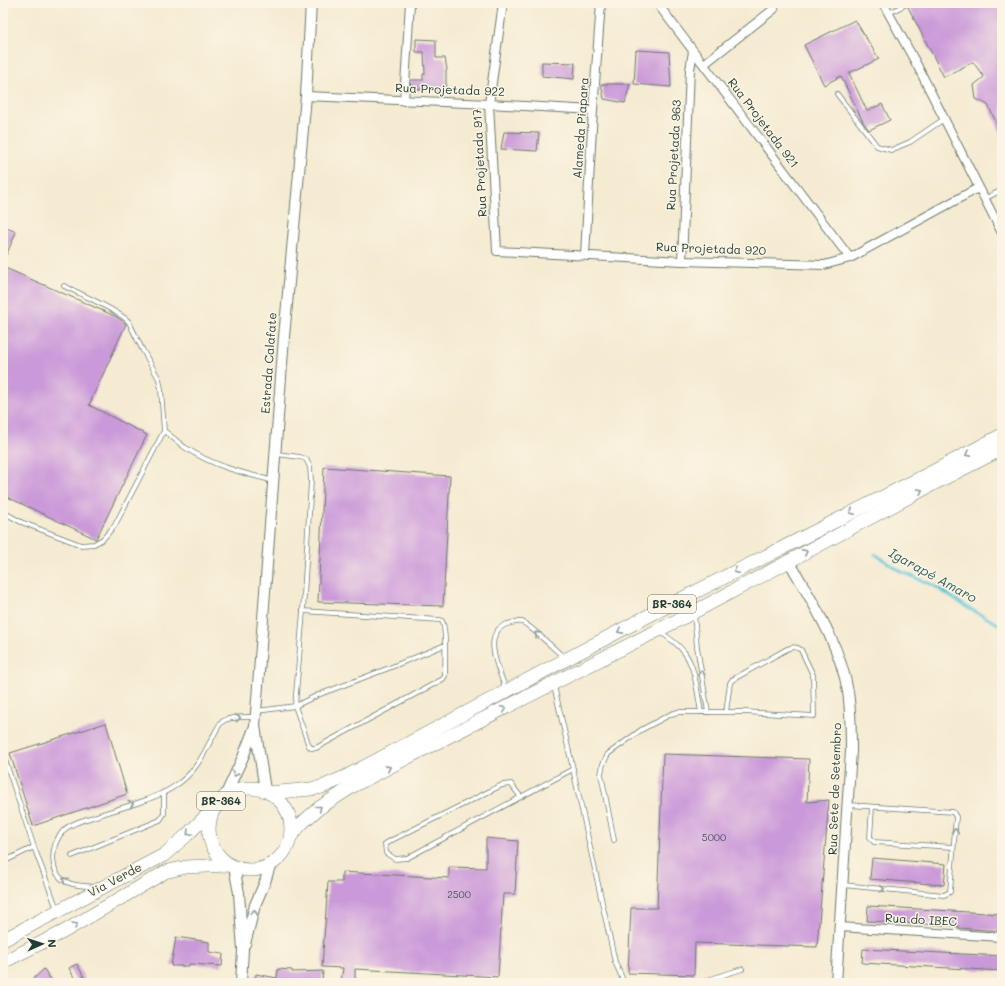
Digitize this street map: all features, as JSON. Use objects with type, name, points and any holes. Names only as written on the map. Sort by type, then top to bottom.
[{"type":"main road","name":"BR-364","points":[[291,836],[301,824],[349,781],[506,691],[644,618],[1002,435]]},
{"type":"main road","name":"BR-364","points":[[231,866],[218,856],[212,844],[209,831],[211,817],[221,801],[234,791],[244,788],[255,788],[268,791],[311,789],[349,781],[429,746],[694,612],[1002,449]]},
{"type":"main road","name":"BR-364","points":[[268,791],[280,800],[288,811],[291,823],[291,836],[288,848],[280,858],[270,866]]},
{"type":"main road","name":"Via Verde","points":[[3,940],[164,854],[221,801]]},
{"type":"main road","name":"Via Verde","points":[[3,962],[65,931],[165,872],[186,867],[231,866]]},
{"type":"main road","points":[[231,866],[246,871],[259,870],[270,866]]},
{"type":"street","name":"Estrada Calafate","points":[[268,791],[256,718],[284,337],[306,96],[311,3]]},
{"type":"street","points":[[404,101],[410,3]]},
{"type":"street","name":"Rua Projetada 917","points":[[497,251],[488,104],[503,3]]},
{"type":"street","name":"Alameda Piapara","points":[[585,255],[593,110],[601,3]]},
{"type":"street","name":"Rua Projetada 921","points":[[657,3],[850,258]]},
{"type":"street","points":[[883,3],[917,65],[1002,234]]},
{"type":"street","points":[[704,64],[774,9]]},
{"type":"street","name":"Rua Projetada 963","points":[[682,261],[690,70],[693,51]]},
{"type":"street","name":"Rua Projetada 922","points":[[306,96],[593,110]]},
{"type":"street","name":"Rua Projetada 920","points":[[497,251],[682,261],[824,265],[850,258],[978,188]]},
{"type":"street","name":"Rua Sete de Setembro","points":[[789,561],[820,615],[832,641],[844,674],[848,692],[851,721],[851,751],[836,983]]},
{"type":"street","name":"Estrada Calafate","points":[[221,801],[243,757],[256,718]]},
{"type":"street","points":[[231,866],[239,894],[243,950],[241,983]]},
{"type":"street","points":[[243,950],[255,905],[270,866]]},
{"type":"street","name":"Rua do IBEC","points":[[839,927],[1002,937]]},
{"type":"lane","points":[[888,13],[908,3]]},
{"type":"lane","points":[[837,94],[877,146],[891,150],[910,142],[944,119]]},
{"type":"lane","points":[[984,200],[1002,190]]},
{"type":"lane","points":[[3,512],[21,522],[81,545],[94,544],[103,539],[115,525],[164,431],[159,379],[127,319],[64,286]]},
{"type":"lane","points":[[164,431],[185,448],[210,462],[236,471],[274,481]]},
{"type":"lane","points":[[276,454],[306,459],[310,467],[311,481],[303,611],[295,706],[309,746],[316,748],[446,676],[444,624],[442,621],[303,611]]},
{"type":"lane","points":[[694,612],[697,647],[708,712]]},
{"type":"lane","points":[[506,691],[494,658],[493,641],[498,631],[504,625],[513,622],[523,622],[566,660]]},
{"type":"lane","points":[[658,630],[685,652],[694,672],[701,712]]},
{"type":"lane","points":[[102,888],[69,884],[57,873],[52,854],[56,842],[63,830],[79,822],[149,798],[173,788],[187,778],[198,764],[223,721],[231,719],[256,718],[295,706],[318,695],[445,645]]},
{"type":"lane","points":[[614,840],[601,774],[603,764],[608,754],[641,730],[671,714],[678,712],[726,712],[814,716],[813,675],[798,647],[787,649],[732,680],[730,683],[726,712]]},
{"type":"lane","points":[[553,684],[615,962],[623,980],[627,983]]},
{"type":"lane","points":[[3,754],[34,847],[58,911]]},
{"type":"lane","points":[[520,796],[511,784],[502,785],[385,844],[386,853],[396,860],[407,858],[520,796],[573,769]]},
{"type":"lane","points":[[72,856],[160,820],[164,814],[164,792]]},
{"type":"lane","points":[[843,885],[944,895],[948,894],[950,892],[956,817],[953,812],[848,805]]},
{"type":"lane","points":[[872,807],[870,837],[874,842],[954,847]]},
{"type":"lane","points":[[3,862],[34,847]]},
{"type":"lane","points":[[698,983],[742,969]]},
{"type":"building","points":[[911,3],[1002,3],[1002,135],[988,105],[976,99],[974,85],[984,77],[973,62],[944,77],[908,7]]},
{"type":"building","points":[[855,20],[879,59],[849,73],[867,111],[882,104],[890,120],[869,130],[863,122],[841,76],[824,85],[804,45]]},
{"type":"building","points":[[416,39],[436,40],[436,58],[445,58],[447,70],[446,90],[410,89],[411,80],[423,80],[423,74],[425,74],[424,52],[416,52]]},
{"type":"building","points":[[636,50],[669,52],[671,87],[634,84]]},
{"type":"building","points":[[542,62],[575,63],[574,79],[542,76]]},
{"type":"building","points":[[601,84],[630,84],[625,103],[604,99]]},
{"type":"building","points":[[504,132],[539,133],[537,151],[501,149]]},
{"type":"building","points":[[3,226],[16,232],[3,263]]},
{"type":"building","points":[[3,267],[117,317],[126,324],[89,405],[147,435],[96,539],[3,495]]},
{"type":"building","points":[[324,467],[450,476],[443,606],[318,602]]},
{"type":"building","points":[[106,723],[127,794],[33,826],[10,753]]},
{"type":"building","points":[[663,754],[809,759],[807,802],[829,800],[817,947],[695,943],[694,975],[628,973],[631,908],[657,908]]},
{"type":"building","points":[[486,838],[518,841],[515,894],[503,894],[498,977],[355,969],[355,983],[341,983],[343,968],[322,967],[328,882],[342,882],[342,872],[449,878],[449,867],[486,868]]},
{"type":"building","points":[[872,858],[946,864],[944,885],[870,879]]},
{"type":"building","points":[[868,906],[1002,914],[1002,931],[958,928],[958,926],[867,921]]},
{"type":"building","points":[[176,937],[209,942],[209,952],[223,954],[222,966],[189,964],[189,966],[171,966]]},
{"type":"building","points":[[863,949],[1002,956],[1002,971],[862,963]]},
{"type":"building","points":[[77,964],[85,979],[77,983],[69,968]]},
{"type":"building","points":[[44,969],[53,983],[29,983]]},
{"type":"building","points":[[278,969],[292,970],[292,972],[323,971],[322,983],[255,983],[256,974],[277,978]]},
{"type":"waterway","name":"Igarapé Amaro","points":[[875,554],[900,571],[933,585],[968,608],[1002,626]]}]
